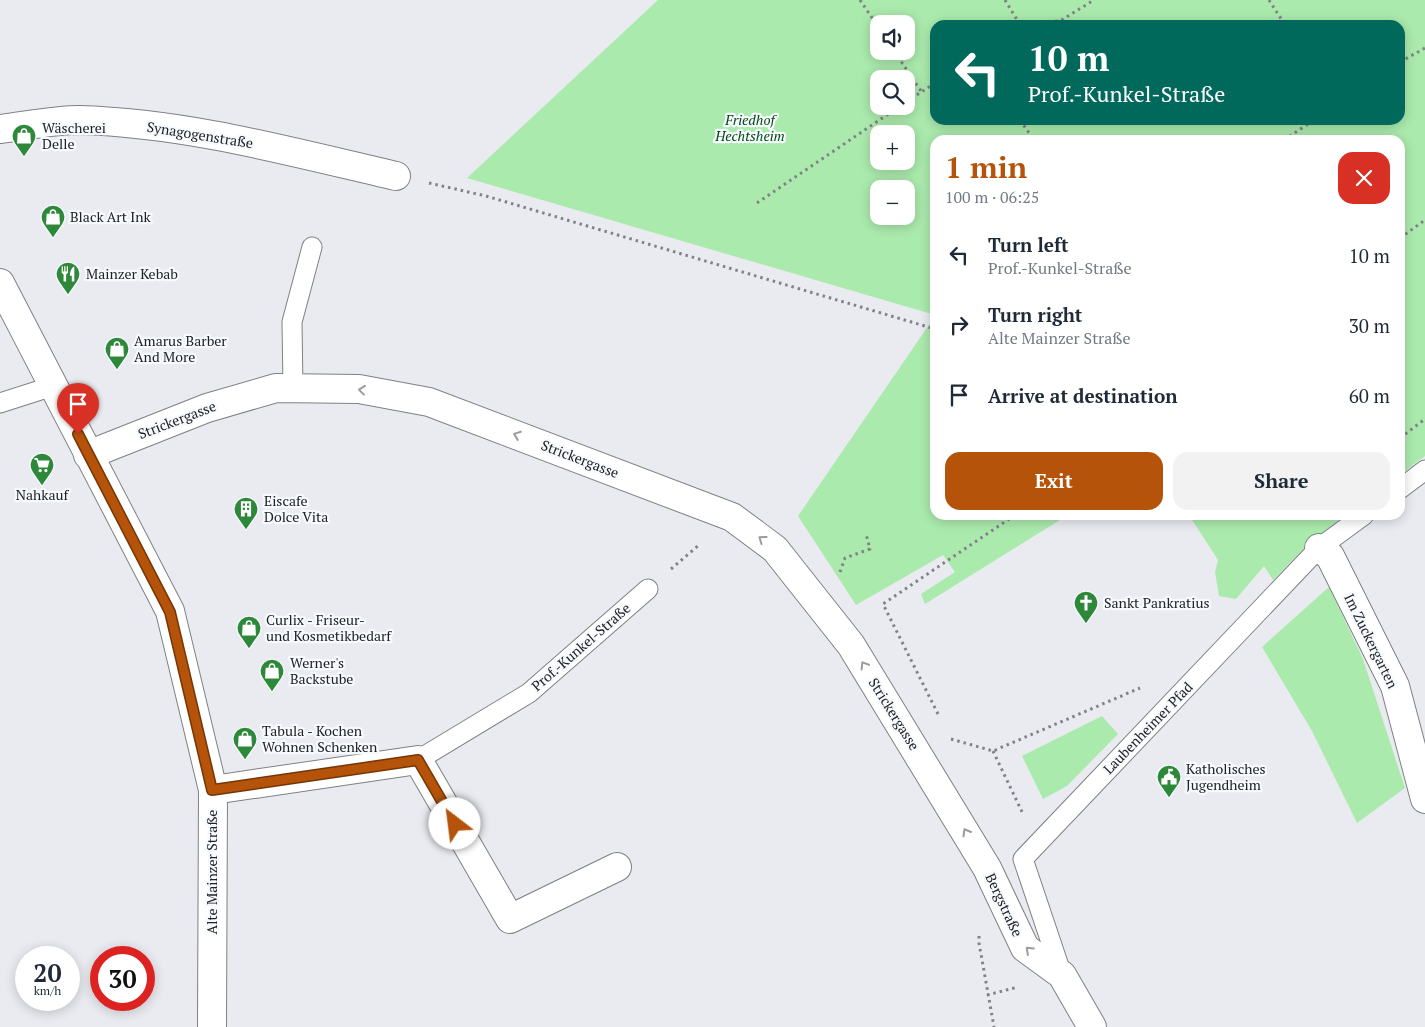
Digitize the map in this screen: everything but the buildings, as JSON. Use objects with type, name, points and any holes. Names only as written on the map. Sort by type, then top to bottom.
[{"type":"street","name":"Synagogenstraße","points":[[0,129],[77,120],[123,123],[240,140],[396,176]]},
{"type":"street","name":"Alte Mainzer Straße","points":[[0,283],[170,612],[212,790],[212,1027]]},
{"type":"street","name":"Strickergasse","points":[[88,455],[207,408],[276,388],[359,389],[430,402],[732,517],[775,549],[851,645],[945,796]]},
{"type":"street","name":"Im Zuckergarten","points":[[1319,548],[1330,556],[1395,686],[1425,799]]},
{"type":"street","name":"Prof.-Kunkel-Straße","points":[[212,790],[418,760]]},
{"type":"street","points":[[418,760],[510,919],[618,867]]},
{"type":"street","name":"Bergstraße","points":[[945,796],[987,868],[1025,948],[1062,975],[1092,1027]]},
{"type":"lane","points":[[293,388],[292,322],[312,247]]},
{"type":"lane","points":[[0,403],[53,386]]},
{"type":"lane","points":[[1405,485],[1425,470]]},
{"type":"lane","name":"Laubenheimer Pfad","points":[[1062,975],[1023,859],[1319,548],[1357,520]]},
{"type":"lane","name":"Prof.-Kunkel-Straße","points":[[418,760],[528,693],[648,589]]},
{"type":"path","points":[[860,0],[870,15]]},
{"type":"path","points":[[1005,0],[1016,20]]},
{"type":"path","points":[[1062,20],[1094,0]]},
{"type":"path","points":[[1269,0],[1282,20]]},
{"type":"path","points":[[1405,59],[1425,48]]},
{"type":"path","points":[[900,60],[921,92]]},
{"type":"path","points":[[915,96],[930,86]]},
{"type":"path","points":[[757,202],[887,115]]},
{"type":"path","points":[[1292,135],[1306,125]]},
{"type":"path","points":[[396,176],[486,196],[930,328]]},
{"type":"path","points":[[1405,234],[1425,220]]},
{"type":"path","points":[[1405,434],[1425,419]]},
{"type":"path","points":[[648,589],[732,517]]},
{"type":"path","points":[[942,722],[883,604],[1008,520]]},
{"type":"path","points":[[826,613],[845,558],[870,549],[866,534]]},
{"type":"path","points":[[950,738],[993,751],[1143,687]]},
{"type":"path","points":[[993,751],[1011,789]]},
{"type":"path","points":[[990,1000],[993,1026]]},
{"type":"green space","name":"Friedhof Hechtsheim","points":[[658,0],[1425,0],[1425,456],[1405,471],[1405,135],[930,135],[930,314],[467,178]]},
{"type":"green space","points":[[930,323],[930,520],[1060,520],[925,604],[921,594],[955,572],[943,555],[856,605],[798,516]]},
{"type":"green space","points":[[1192,520],[1339,520],[1310,542],[1273,580],[1264,566],[1236,599],[1219,596],[1215,572],[1218,560]]},
{"type":"green space","points":[[1329,587],[1363,659],[1405,788],[1357,823],[1312,731],[1262,647]]},
{"type":"green space","points":[[1102,716],[1118,734],[1067,786],[1043,799],[1022,756]]},
{"type":"place","name":"Wäscherei Delle","points":[[24,157]]},
{"type":"place","name":"Black Art Ink","points":[[53,238]]},
{"type":"place","name":"Mainzer Kebab","points":[[68,295]]},
{"type":"place","name":"Amarus Barber And More","points":[[117,370]]},
{"type":"place","name":"Nahkauf","points":[[42,486]]},
{"type":"place","name":"Eiscafe Dolce Vita","points":[[246,530]]},
{"type":"place","name":"Sankt Pankratius","points":[[1086,624]]},
{"type":"place","name":"Curlix - Friseur- und Kosmetikbedarf","points":[[249,649]]},
{"type":"place","name":"Werner's Backstube","points":[[272,692]]},
{"type":"place","name":"Tabula - Kochen Wohnen Schenken","points":[[245,760]]},
{"type":"place","name":"Katholisches Jugendheim","points":[[1169,798]]},
{"type":"route","points":[[78,434],[170,612],[212,790],[418,760],[455,824]]}]
